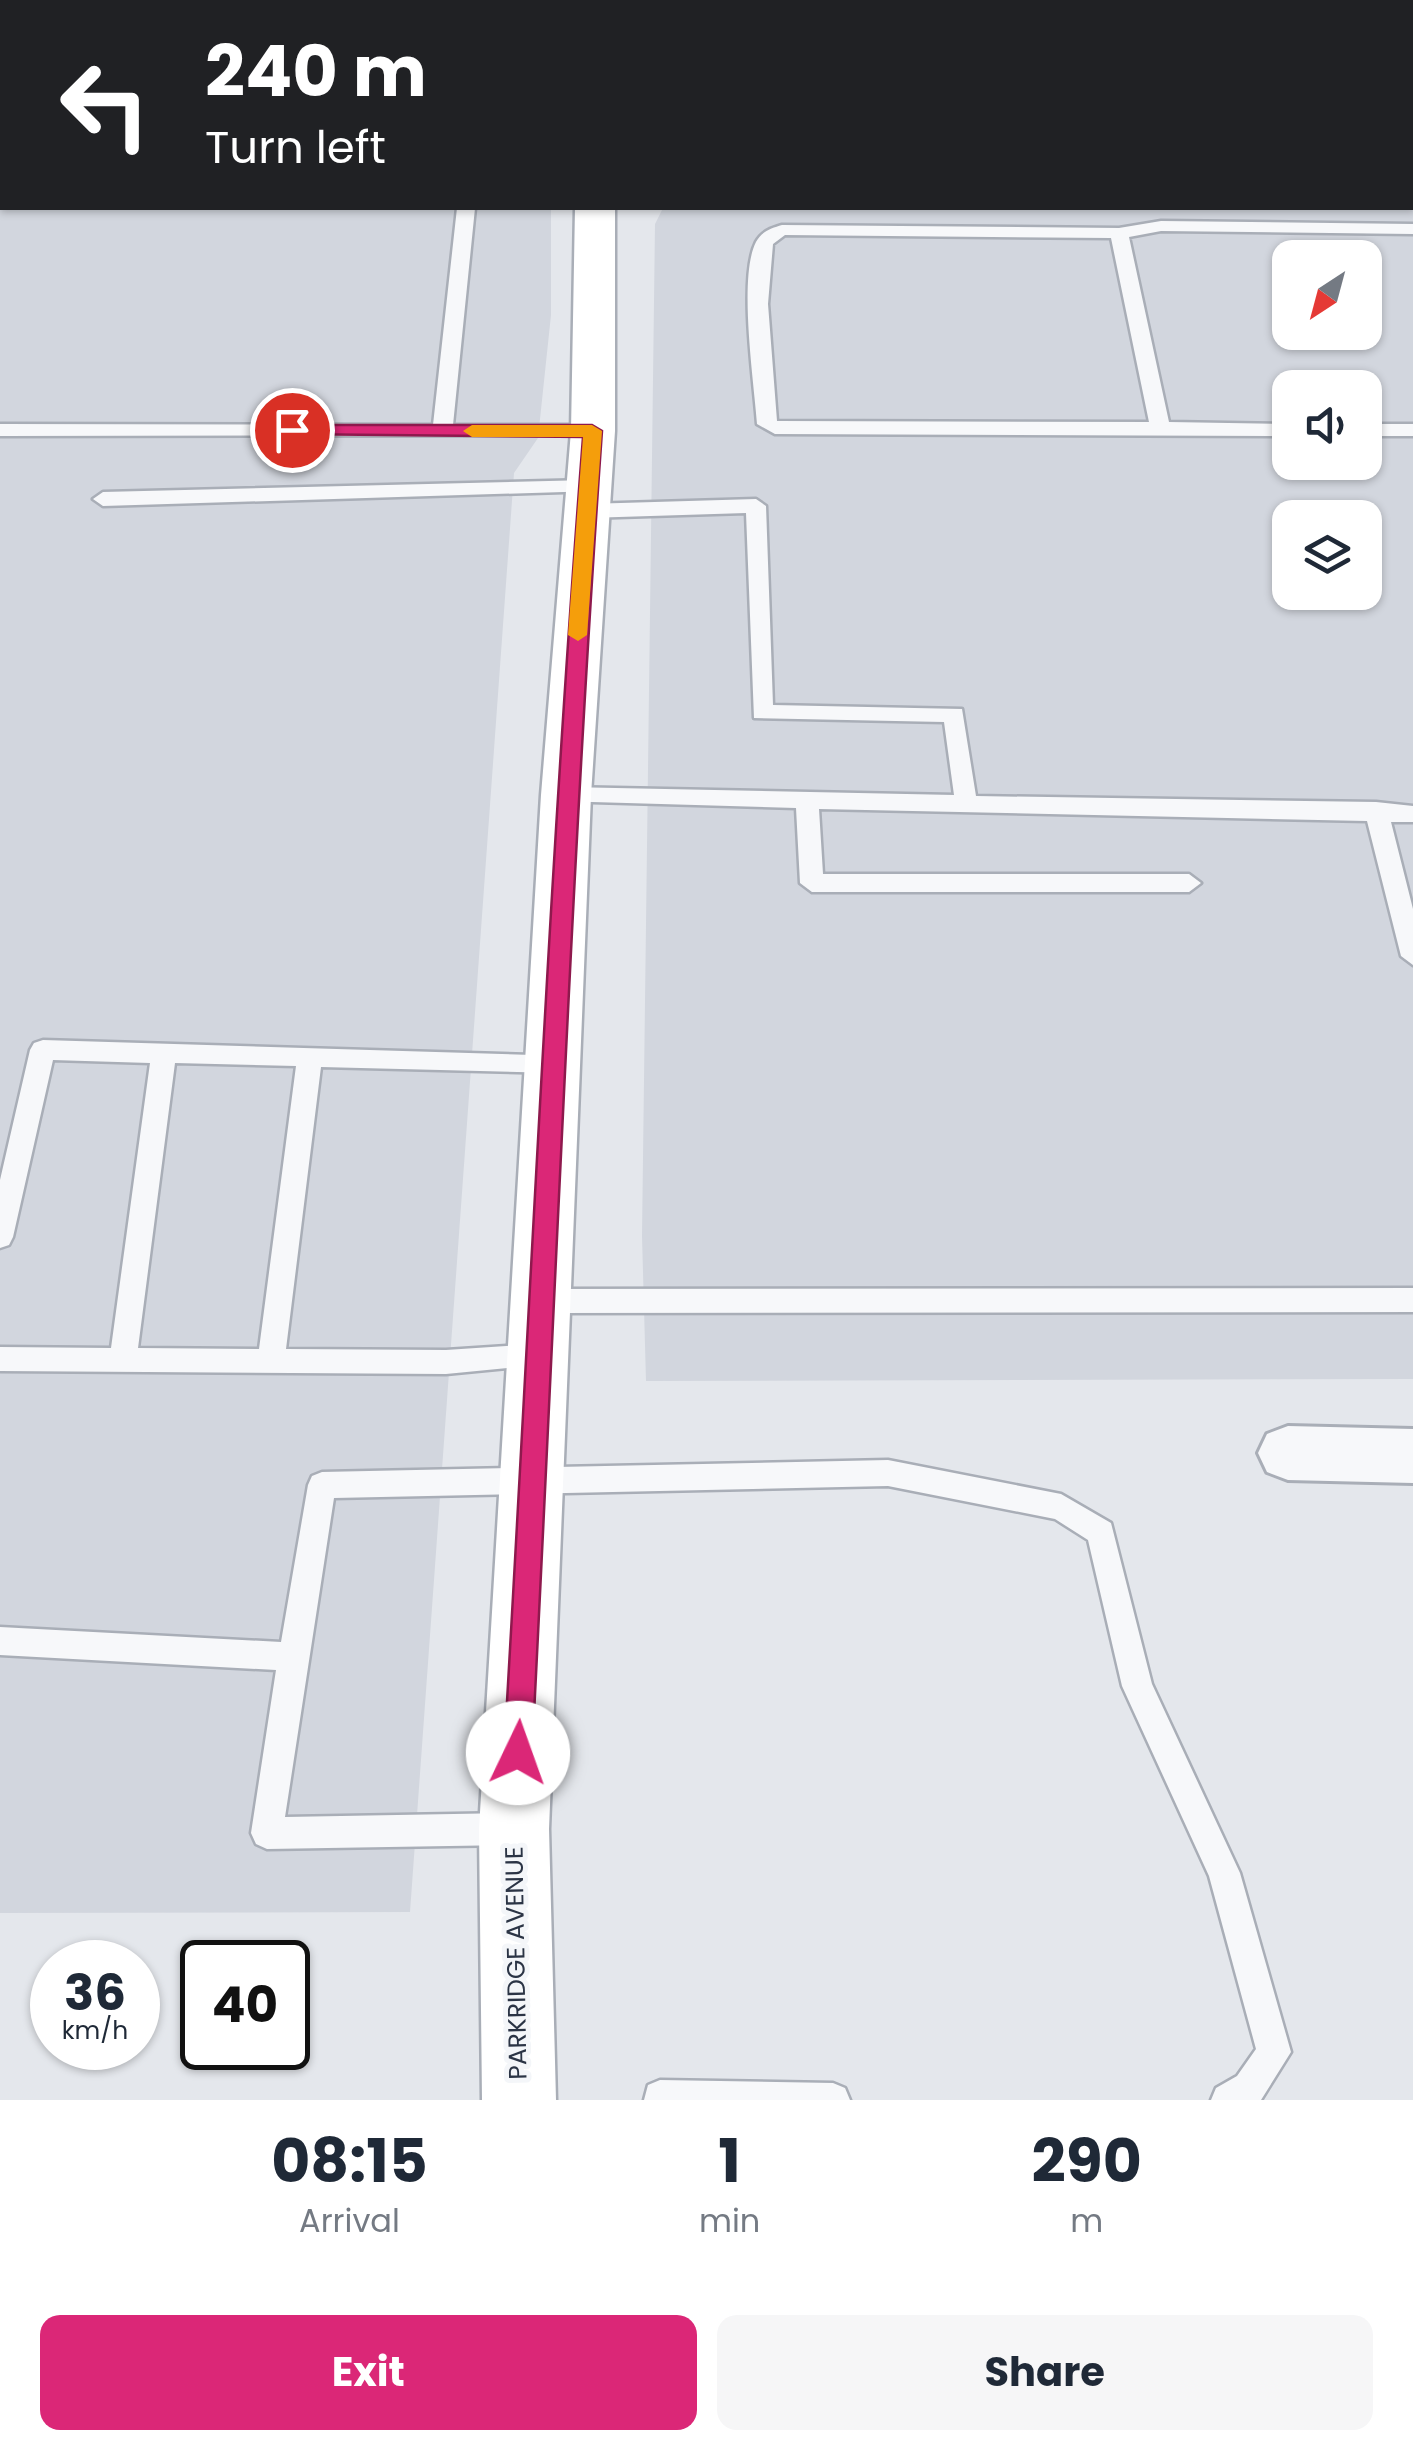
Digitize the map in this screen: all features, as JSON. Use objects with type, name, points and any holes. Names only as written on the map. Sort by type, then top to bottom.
[{"type":"street","name":"PARKRIDGE AVENUE","points":[[518,2100],[514,1830],[556,1062],[566,795],[592,431],[596,210]]},
{"type":"street","points":[[1288,1453],[1413,1456]]},
{"type":"lane","points":[[442,431],[466,210]]},
{"type":"lane","points":[[1272,430],[775,428],[768,424],[760,297],[762,246],[768,237],[782,230],[1119,233],[1159,217],[1413,229]]},
{"type":"lane","points":[[1119,233],[1160,428]]},
{"type":"lane","points":[[0,430],[592,431]]},
{"type":"lane","points":[[1382,430],[1413,430]]},
{"type":"lane","points":[[103,499],[588,498],[756,506],[762,713],[954,714],[966,802]]},
{"type":"lane","points":[[566,795],[1376,810],[1413,814]]},
{"type":"lane","points":[[807,799],[812,883],[1189,883]]},
{"type":"lane","points":[[1376,810],[1413,956]]},
{"type":"lane","points":[[0,1237],[43,1050],[556,1062]]},
{"type":"lane","points":[[122,1360],[164,1053]]},
{"type":"lane","points":[[271,1361],[310,1056]]},
{"type":"lane","points":[[0,1359],[446,1362],[542,1329],[1413,1300]]},
{"type":"lane","points":[[514,1830],[267,1834],[322,1486],[888,1474],[1061,1507],[1100,1532],[1138,1686],[1224,1874],[1274,2052],[1248,2088],[1228,2100]]},
{"type":"lane","points":[[0,1641],[292,1657]]},
{"type":"lane","points":[[660,2097],[833,2100]]},
{"type":"shaded area","points":[[0,210],[551,210],[551,315],[538,438],[514,473],[410,1912],[0,1913]]},
{"type":"shaded area","points":[[662,210],[1413,210],[1413,1379],[646,1381],[642,1236],[655,224]]},
{"type":"slow traffic","points":[[472,431],[592,431],[578,635]]},
{"type":"route","points":[[292,430],[592,431],[566,795],[544,1302],[530,1484],[518,1753]]}]
